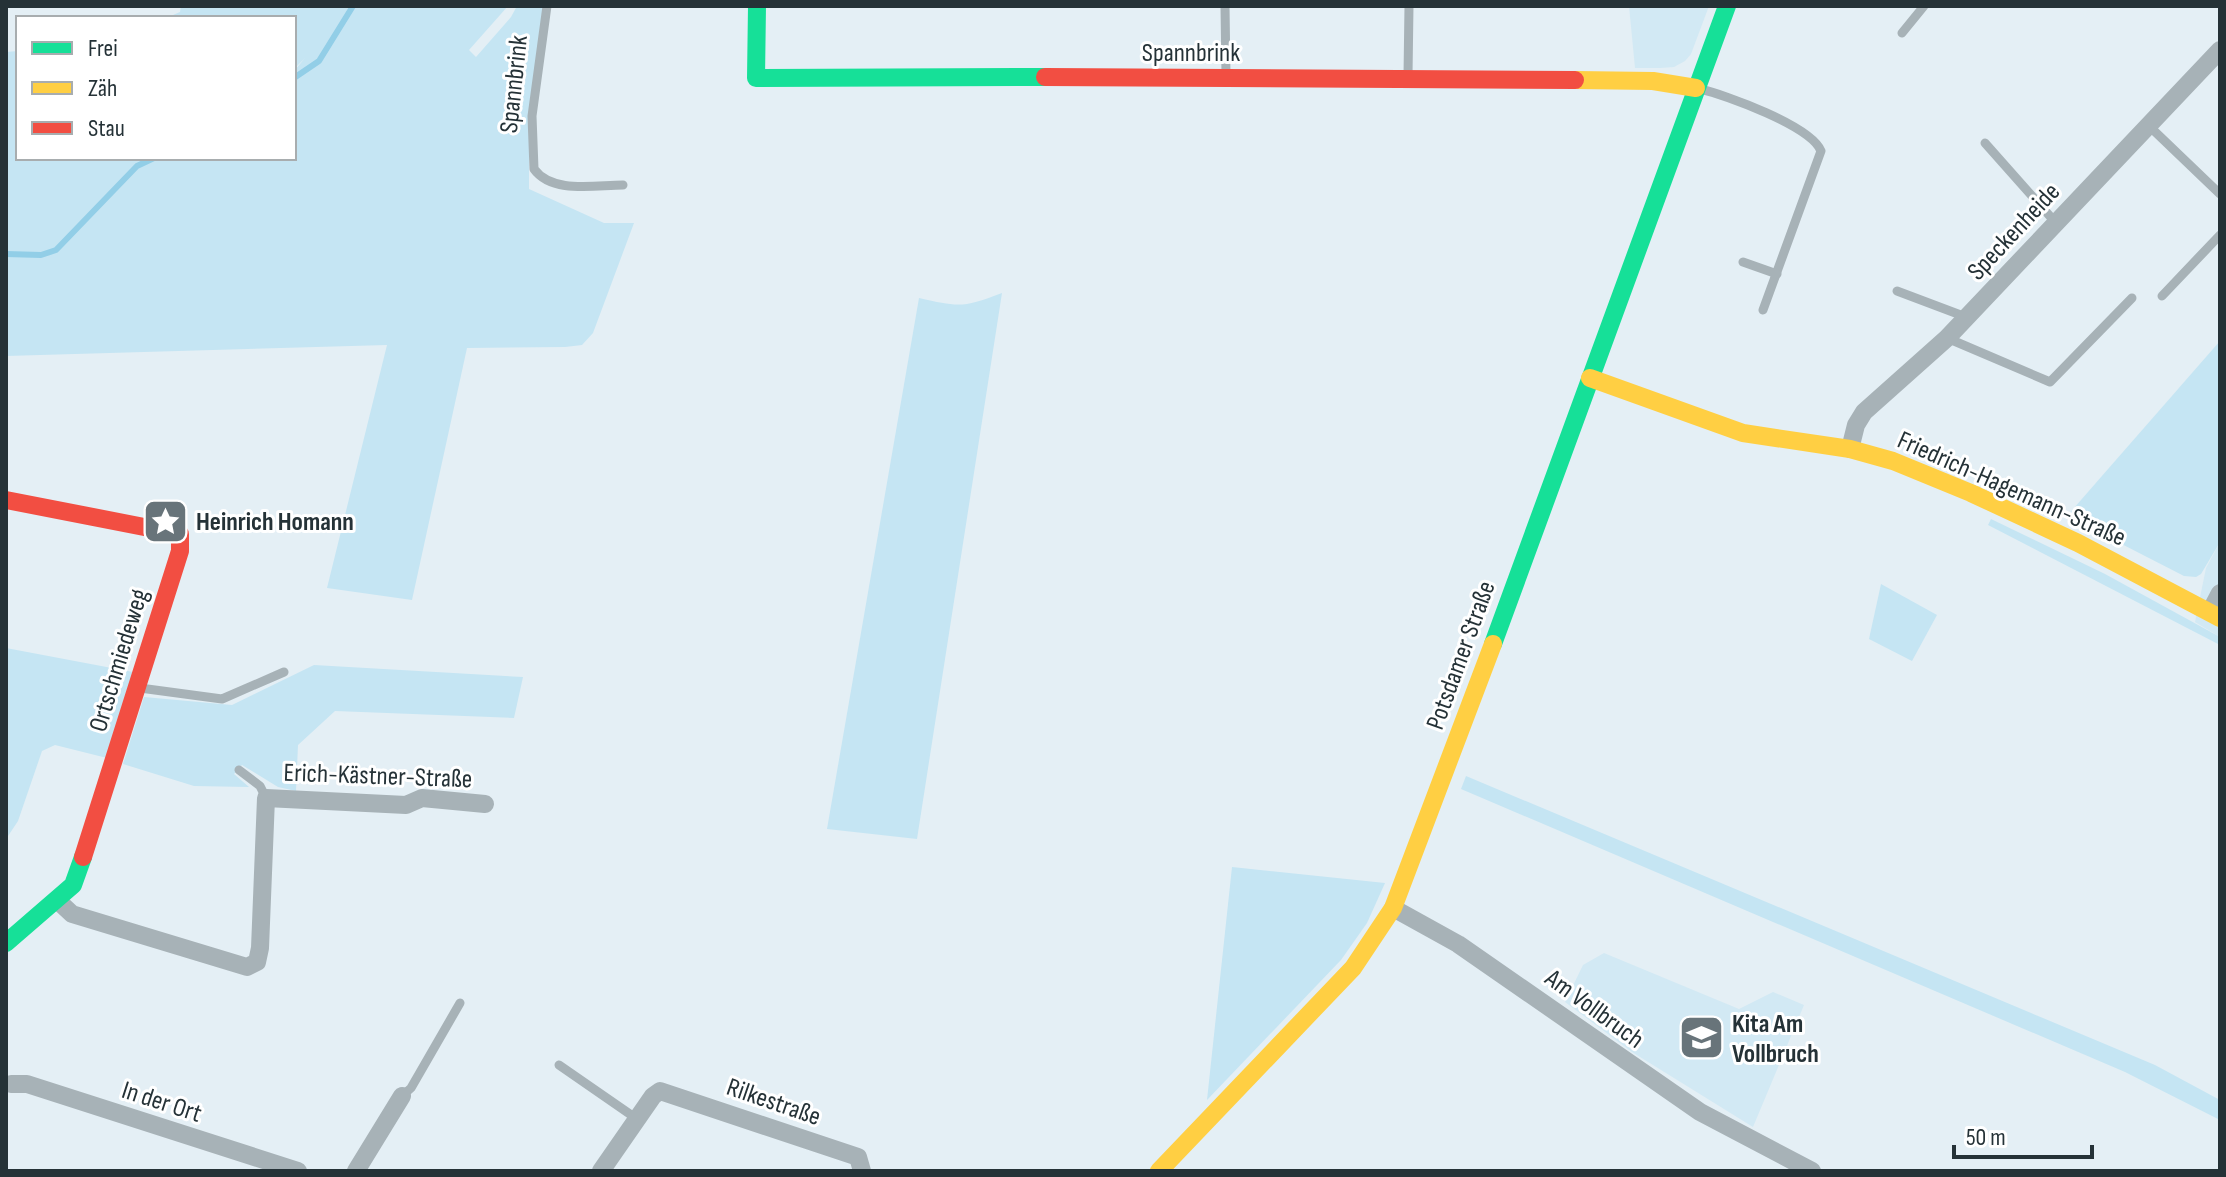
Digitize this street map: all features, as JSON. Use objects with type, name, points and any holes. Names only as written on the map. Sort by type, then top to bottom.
[{"type":"street","name":"Spannbrink","points":[[757,6],[756,78],[1653,81],[1696,88]]},
{"type":"street","name":"Potsdamer Straße","points":[[1159,1171],[1353,968],[1393,908],[1727,6]]},
{"type":"street","name":"Speckenheide","points":[[1850,449],[1856,425],[1864,412],[1947,338],[2148,125],[2218,57]]},
{"type":"street","name":"Friedrich-Hagemann-Straße","points":[[1590,378],[1743,433],[1850,449],[1893,461],[2078,543],[2215,615]]},
{"type":"street","name":"Ortschmiedeweg","points":[[6,500],[180,534],[180,551],[73,885],[6,943]]},
{"type":"street","points":[[2215,615],[2220,593]]},
{"type":"street","name":"Erich-Kästner-Straße","points":[[57,900],[72,914],[241,966],[253,965],[257,962],[260,948],[266,798],[406,805],[422,798],[485,804]]},
{"type":"street","name":"Am Vollbruch","points":[[1393,908],[1458,944],[1700,1112],[1812,1171]]},
{"type":"street","name":"In der Ort","points":[[11,1084],[27,1084],[298,1171]]},
{"type":"street","name":"Rilkestraße","points":[[637,1119],[660,1091],[858,1157],[862,1171]]},
{"type":"street","points":[[356,1171],[402,1096]]},
{"type":"street","points":[[601,1171],[637,1119]]},
{"type":"lane","name":"Spannbrink","points":[[547,6],[532,116],[534,169],[547,181],[559,185],[623,185]]},
{"type":"lane","points":[[1225,6],[1226,78]]},
{"type":"lane","points":[[1408,79],[1409,6]]},
{"type":"lane","points":[[1902,33],[1924,6]]},
{"type":"lane","points":[[1696,88],[1770,114],[1819,144],[1819,160],[1763,310]]},
{"type":"lane","points":[[2148,125],[2220,194]]},
{"type":"lane","points":[[1985,143],[2056,223]]},
{"type":"lane","points":[[2162,296],[2220,235]]},
{"type":"lane","points":[[1743,262],[1777,274]]},
{"type":"lane","points":[[1897,291],[1966,317]]},
{"type":"lane","points":[[1947,338],[2050,382],[2132,298]]},
{"type":"lane","points":[[137,688],[222,699],[284,672]]},
{"type":"lane","points":[[239,770],[260,786],[266,798]]},
{"type":"lane","points":[[402,1096],[411,1088],[460,1003]]},
{"type":"lane","points":[[559,1065],[637,1119]]},
{"type":"shaded area","points":[[181,6],[508,6],[469,50],[476,57],[517,6],[543,6],[529,116],[529,189],[604,223],[634,223],[593,333],[582,345],[467,348],[412,600],[327,588],[387,345],[6,356],[6,52],[16,51],[16,160],[296,160],[296,69],[305,58],[296,67],[296,16],[171,16],[180,12]]},
{"type":"shaded area","points":[[1629,6],[1709,6],[1691,54],[1685,61],[1674,67],[1635,68]]},
{"type":"shaded area","points":[[1002,293],[917,839],[827,829],[919,298],[961,304]]},
{"type":"shaded area","points":[[2220,341],[2220,542],[2201,574],[2184,576],[2067,516]]},
{"type":"shaded area","points":[[1991,519],[2105,574],[2220,637],[2220,645],[1988,525]]},
{"type":"shaded area","points":[[2220,542],[2220,637],[2195,622],[2206,568]]},
{"type":"shaded area","points":[[1881,584],[1937,615],[1912,661],[1869,639]]},
{"type":"shaded area","points":[[6,648],[133,672],[107,758],[55,745],[42,751],[18,821],[6,839]]},
{"type":"shaded area","points":[[314,665],[523,677],[514,718],[335,711],[298,745],[296,791],[278,787],[242,765],[234,774],[249,787],[194,786],[123,764],[144,697],[232,705]]},
{"type":"shaded area","points":[[1466,776],[2155,1065],[2220,1100],[2220,1120],[2125,1072],[1461,789]]},
{"type":"shaded area","points":[[1232,867],[1385,883],[1367,923],[1341,960],[1207,1100]]},
{"type":"shaded area","name":"Kita Am Vollbruch","points":[[1604,953],[1739,1009],[1773,992],[1804,1005],[1753,1127],[1632,1052],[1565,1002],[1583,965]]},
{"type":"waterway","points":[[296,77],[319,61],[353,6]]},
{"type":"waterway","points":[[6,254],[41,255],[56,250],[137,166],[150,160]]},
{"type":"traffic: fast","points":[[757,6],[756,78],[1045,77]]},
{"type":"traffic: fast","points":[[1493,644],[1727,6]]},
{"type":"traffic: fast","points":[[6,943],[73,885],[83,857]]},
{"type":"traffic: slow","points":[[1575,80],[1653,81],[1696,88]]},
{"type":"traffic: slow","points":[[1590,378],[1743,433],[1850,449],[1893,461],[2078,543],[2220,618]]},
{"type":"traffic: slow","points":[[1159,1171],[1353,968],[1393,908],[1493,644]]},
{"type":"traffic: jam","points":[[1045,77],[1575,80]]},
{"type":"traffic: jam","points":[[6,500],[180,534],[180,551],[83,857]]},
{"type":"place","name":"Heinrich Homann","points":[[165,521]]},
{"type":"place","name":"Kita Am Vollbruch","points":[[1701,1038]]}]
